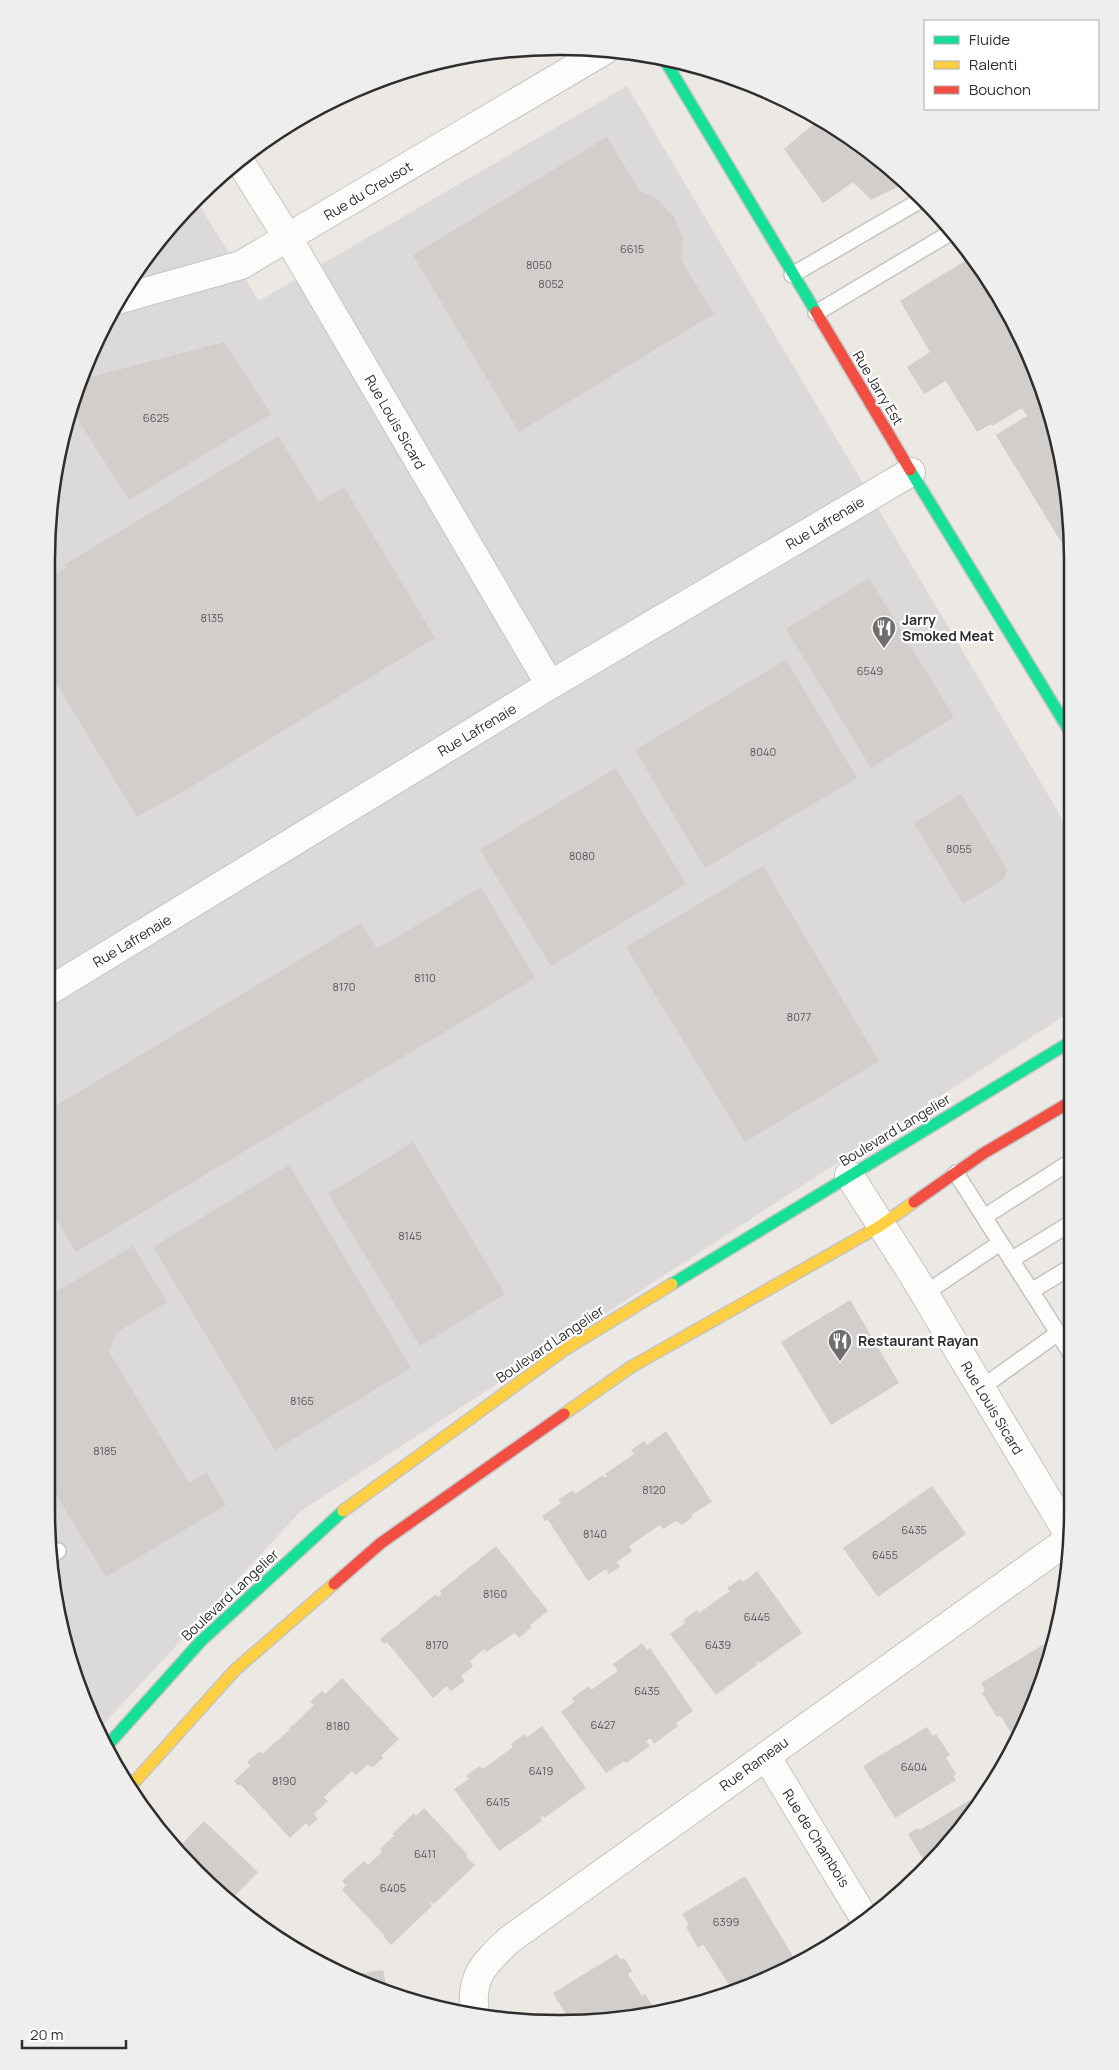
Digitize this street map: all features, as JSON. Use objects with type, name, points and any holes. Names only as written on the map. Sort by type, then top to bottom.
[{"type":"main road","name":"Rue Jarry Est","points":[[669,67],[792,275],[1064,722]]},
{"type":"main road","name":"Boulevard Langelier","points":[[111,1741],[201,1641],[352,1503],[564,1350],[1064,1046]]},
{"type":"main road","points":[[134,1782],[235,1670],[381,1543],[631,1367],[880,1226],[984,1153],[1064,1106]]},
{"type":"street","name":"Rue du Creusot","points":[[129,297],[241,265],[594,56]]},
{"type":"street","name":"Rue Louis Sicard","points":[[243,166],[288,238],[550,686]]},
{"type":"street","name":"Rue Lafrenaie","points":[[55,987],[550,686],[911,472]]},
{"type":"street","name":"Rue Louis Sicard","points":[[849,1175],[924,1294],[1064,1526]]},
{"type":"street","name":"Rue Rameau","points":[[475,2007],[473,1987],[486,1962],[509,1940],[1063,1545]]},
{"type":"street","name":"Rue de Chambois","points":[[766,1756],[862,1914]]},
{"type":"lane","points":[[792,275],[916,203]]},
{"type":"lane","points":[[816,313],[946,235]]},
{"type":"lane","points":[[984,1217],[1064,1166]]},
{"type":"lane","points":[[956,1173],[1064,1343]]},
{"type":"lane","points":[[1011,1260],[1064,1227]]},
{"type":"lane","points":[[924,1294],[1000,1243]]},
{"type":"lane","points":[[1031,1291],[1064,1271]]},
{"type":"lane","points":[[981,1388],[1058,1333]]},
{"type":"shaded area","points":[[627,86],[1064,822],[1064,1016],[301,1511],[103,1725],[93,1704],[72,1641],[59,1576],[56,1543],[55,560],[59,494],[72,429],[93,366],[107,336],[140,279],[159,252],[200,206],[259,301]]},
{"type":"building","points":[[814,124],[867,159],[899,187],[871,200],[853,182],[823,203],[784,149]]},
{"type":"building","points":[[607,137],[639,190],[658,200],[674,217],[683,239],[681,260],[714,314],[519,432],[413,255]]},
{"type":"building","points":[[966,260],[979,279],[1012,336],[1026,366],[1037,397],[1047,429],[1060,494],[1064,546],[996,435],[1027,416],[1022,408],[992,426],[991,424],[977,432],[946,381],[924,394],[907,367],[930,352],[900,301]]},
{"type":"building","points":[[224,342],[271,414],[129,500],[76,417],[89,377]]},
{"type":"building","points":[[278,436],[319,502],[344,487],[435,638],[196,784],[137,817],[55,681],[55,574],[67,567],[64,565]]},
{"type":"building","points":[[869,578],[954,717],[871,768],[786,629]]},
{"type":"building","points":[[786,660],[857,778],[705,868],[635,750]]},
{"type":"building","points":[[616,768],[686,884],[551,966],[480,850]]},
{"type":"building","points":[[961,794],[1007,869],[1004,879],[963,904],[914,823]]},
{"type":"building","points":[[763,866],[879,1061],[745,1142],[626,947]]},
{"type":"building","points":[[481,887],[535,978],[76,1252],[55,1217],[55,1106],[361,923],[377,949]]},
{"type":"building","points":[[413,1142],[505,1294],[420,1346],[328,1194]]},
{"type":"building","points":[[289,1165],[411,1368],[275,1450],[153,1247]]},
{"type":"building","points":[[133,1246],[167,1302],[116,1333],[109,1352],[189,1483],[206,1472],[226,1505],[106,1577],[55,1493],[55,1293]]},
{"type":"building","name":"Restaurant Rayan","points":[[850,1300],[899,1383],[831,1425],[781,1342]]},
{"type":"building","points":[[666,1431],[712,1502],[691,1515],[693,1517],[682,1525],[676,1521],[663,1529],[660,1525],[629,1546],[632,1551],[617,1562],[620,1567],[609,1574],[606,1569],[588,1581],[548,1520],[545,1521],[542,1516],[561,1503],[558,1500],[573,1490],[575,1494],[603,1475],[605,1478],[607,1476],[605,1474],[634,1454],[631,1450],[644,1441],[647,1445]]},
{"type":"building","points":[[932,1486],[966,1534],[878,1597],[843,1548]]},
{"type":"building","points":[[496,1546],[548,1611],[530,1625],[532,1627],[519,1638],[515,1633],[486,1652],[484,1649],[470,1661],[473,1666],[461,1676],[465,1681],[451,1691],[447,1686],[433,1698],[387,1642],[384,1644],[380,1639],[436,1594],[438,1597],[442,1594],[440,1591]]},
{"type":"building","points":[[757,1571],[802,1633],[760,1663],[757,1661],[757,1665],[716,1695],[670,1634],[685,1623],[683,1620],[697,1610],[699,1613],[730,1591],[727,1588],[741,1579],[743,1582]]},
{"type":"building","points":[[642,1643],[647,1650],[650,1648],[693,1711],[676,1723],[678,1726],[654,1744],[650,1738],[646,1741],[650,1746],[626,1763],[624,1761],[606,1773],[561,1712],[574,1702],[572,1698],[589,1686],[591,1690],[618,1671],[613,1664]]},
{"type":"building","points":[[1046,1643],[1026,1704],[1013,1733],[1001,1716],[997,1717],[982,1693],[985,1690],[981,1683]]},
{"type":"building","points":[[342,1678],[399,1739],[381,1756],[383,1758],[373,1767],[367,1765],[356,1775],[352,1771],[324,1797],[328,1801],[314,1814],[318,1819],[309,1827],[306,1823],[290,1838],[240,1784],[238,1786],[234,1781],[250,1766],[247,1762],[260,1751],[262,1754],[288,1731],[290,1732],[289,1729],[314,1705],[310,1702],[322,1691],[325,1694]]},
{"type":"building","points":[[542,1726],[586,1788],[544,1818],[543,1816],[541,1817],[542,1821],[499,1851],[454,1789],[469,1779],[466,1776],[480,1766],[483,1769],[513,1747],[511,1744],[525,1734],[527,1737]]},
{"type":"building","points":[[927,1727],[933,1736],[936,1734],[950,1755],[946,1758],[956,1774],[953,1776],[956,1780],[895,1818],[863,1766]]},
{"type":"building","points":[[970,1800],[971,1802],[960,1818],[923,1860],[908,1834],[918,1828],[920,1830]]},
{"type":"building","points":[[424,1808],[475,1865],[434,1904],[428,1900],[432,1906],[391,1945],[342,1890],[346,1885],[342,1881],[364,1861],[368,1865],[382,1852],[380,1849],[394,1836],[392,1834],[414,1813],[416,1816]]},
{"type":"building","points":[[204,1821],[258,1872],[235,1896],[181,1844]]},
{"type":"building","points":[[745,1876],[794,1957],[753,1977],[729,1985],[703,1944],[698,1948],[686,1927],[689,1925],[682,1914]]},
{"type":"building","points":[[617,1954],[621,1960],[624,1958],[632,1971],[628,1974],[642,1996],[645,1994],[653,2006],[625,2011],[566,2015],[553,1993]]},
{"type":"building","points":[[383,1970],[386,1984],[366,1977],[359,1974]]},
{"type":"traffic: fast","points":[[669,67],[816,312]]},
{"type":"traffic: fast","points":[[910,470],[1064,722]]},
{"type":"traffic: fast","points":[[672,1284],[1064,1046]]},
{"type":"traffic: fast","points":[[111,1741],[201,1641],[343,1511]]},
{"type":"traffic: slow","points":[[564,1414],[631,1367],[880,1226],[914,1202]]},
{"type":"traffic: slow","points":[[343,1511],[564,1350],[672,1284]]},
{"type":"traffic: slow","points":[[134,1782],[235,1670],[334,1584]]},
{"type":"traffic: jam","points":[[816,312],[910,470]]},
{"type":"traffic: jam","points":[[914,1202],[984,1153],[1064,1106]]},
{"type":"traffic: jam","points":[[334,1584],[381,1543],[564,1414]]},
{"type":"place","name":"Jarry Smoked Meat","points":[[884,649]]},
{"type":"place","name":"Restaurant Rayan","points":[[840,1362]]}]
